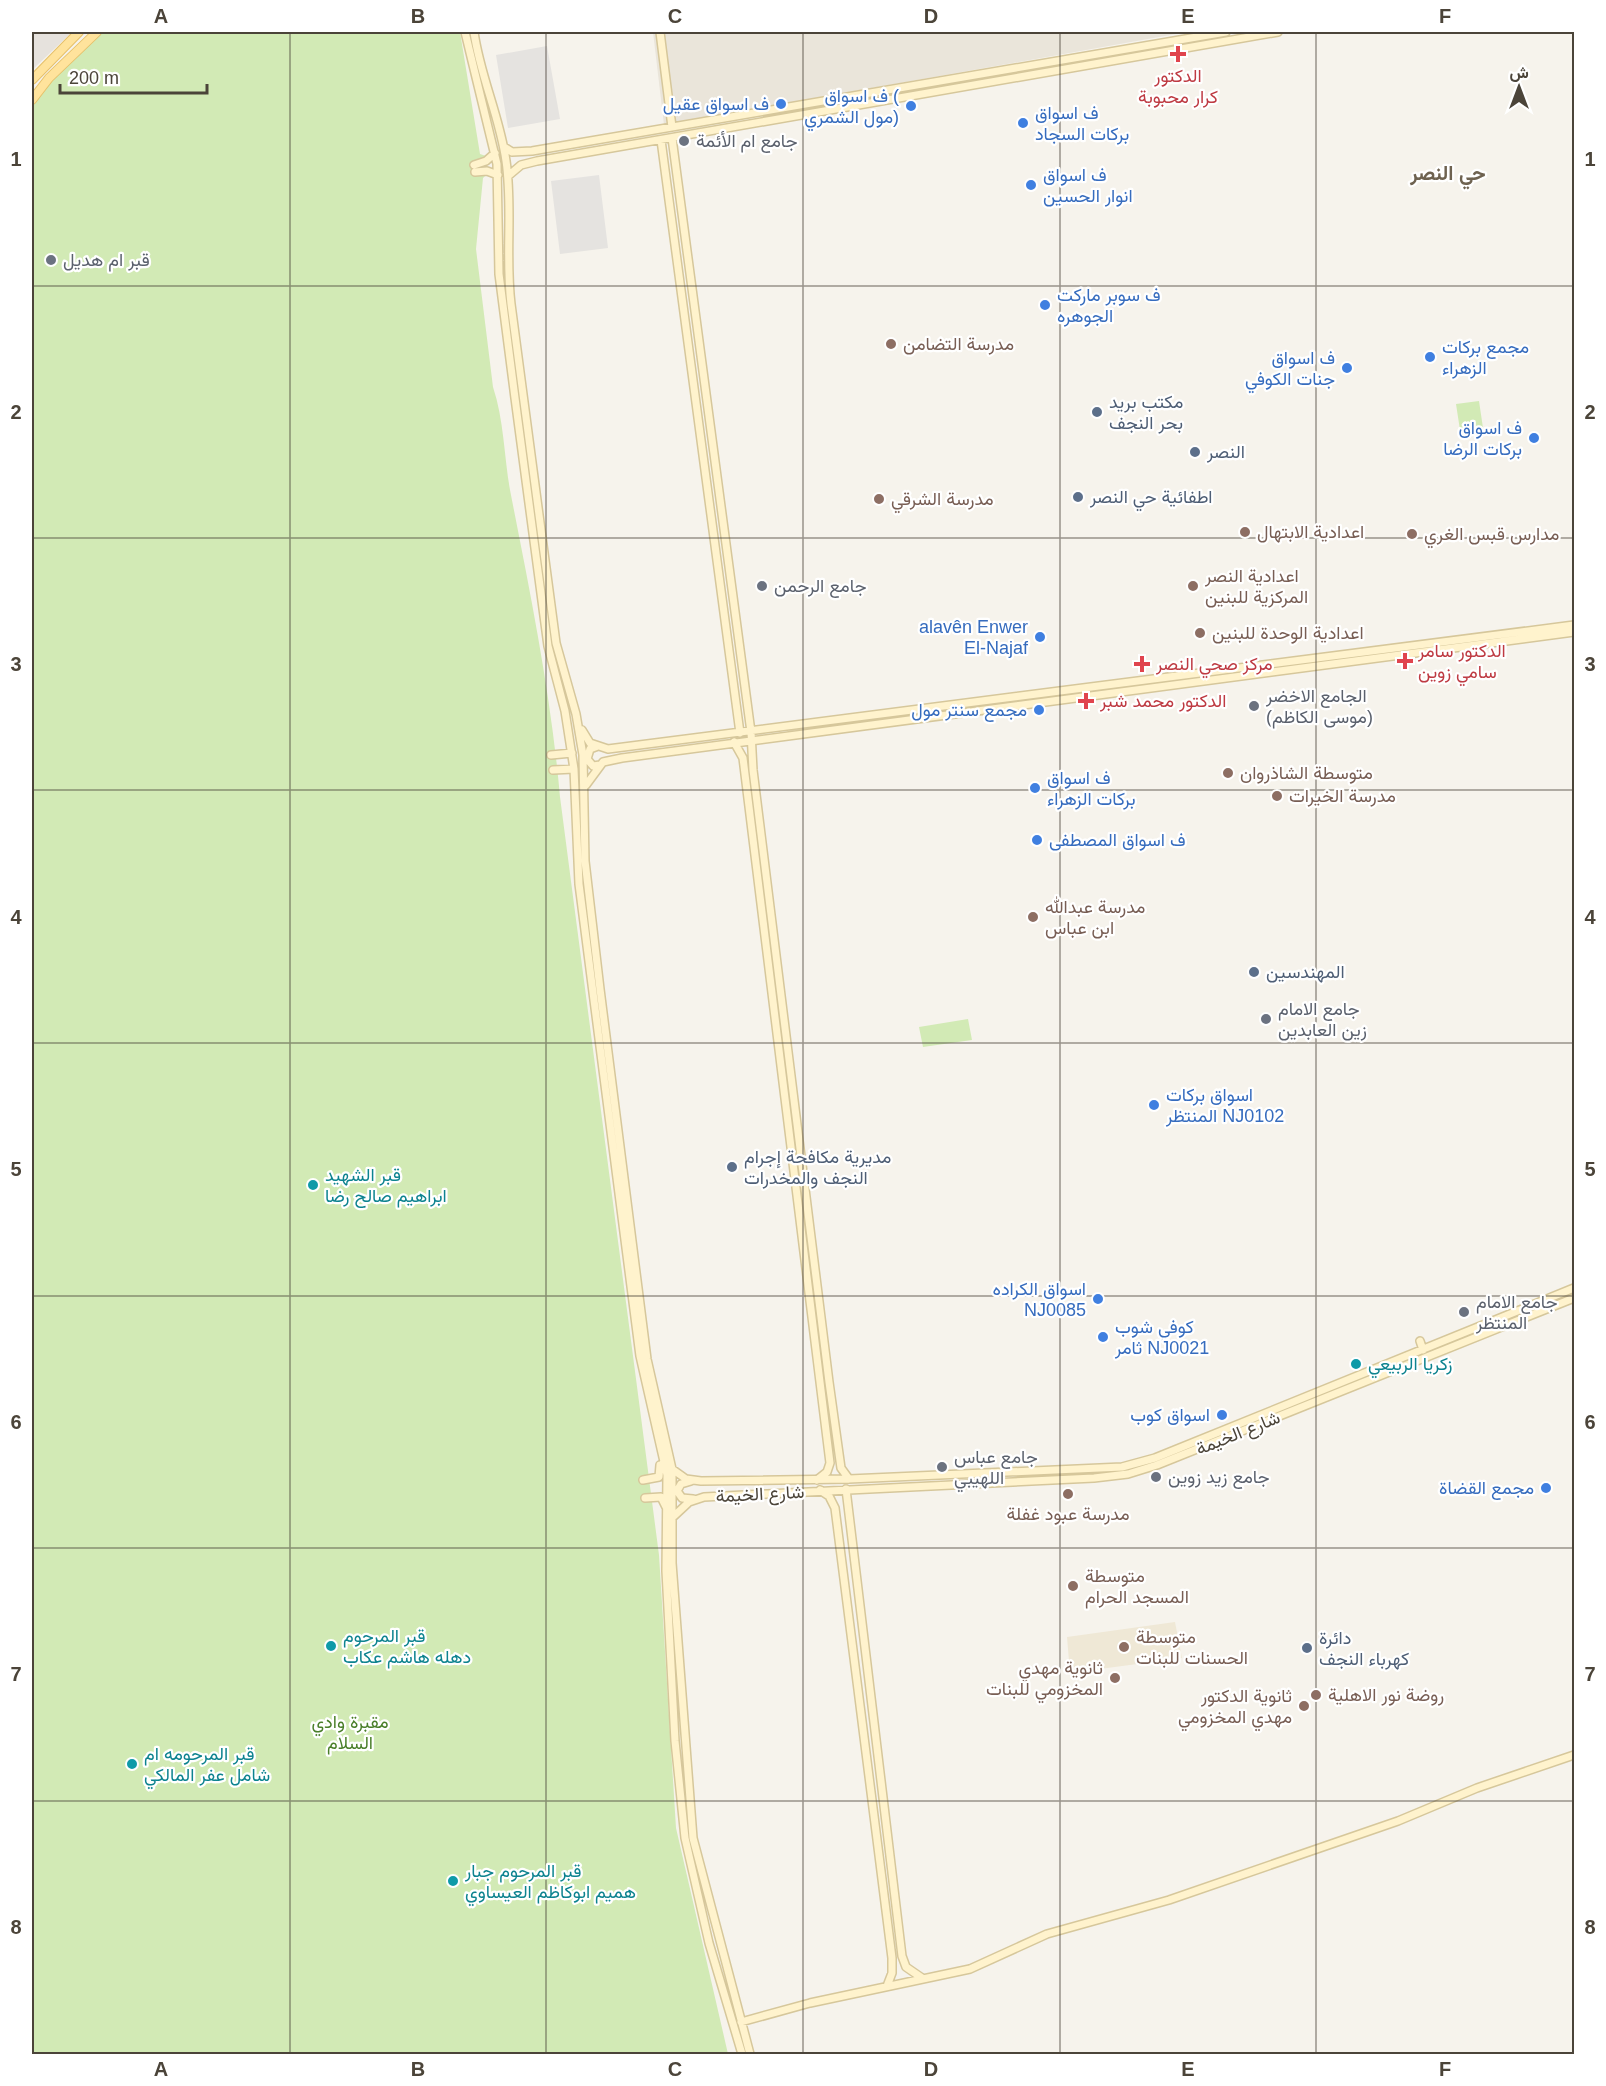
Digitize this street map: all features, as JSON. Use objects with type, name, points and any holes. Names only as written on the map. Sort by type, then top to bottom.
[{"type":"main road","points":[[32,80],[79,32]]},
{"type":"main road","points":[[32,100],[49,78],[97,32]]},
{"type":"street","points":[[465,32],[472,70],[495,153],[498,175],[498,251],[548,646],[568,689],[585,738],[598,747],[608,749],[740,733],[752,736],[825,731],[1236,678],[1547,632]]},
{"type":"street","points":[[474,32],[481,68],[504,147],[508,176],[507,251],[511,304],[556,643],[560,693],[574,769],[577,854],[639,1356],[667,1475],[671,1516]]},
{"type":"street","points":[[660,32],[672,127]]},
{"type":"street","points":[[1226,32],[516,152],[510,155],[508,163],[513,167],[519,167],[537,161],[1278,32]]},
{"type":"street","points":[[1140,46],[1137,50],[1141,56]]},
{"type":"street","points":[[1119,50],[1122,55],[1120,59]]},
{"type":"street","points":[[472,70],[477,71],[481,68]]},
{"type":"street","points":[[478,88],[482,83],[487,85]]},
{"type":"street","points":[[829,100],[826,107],[830,110]]},
{"type":"street","points":[[804,105],[807,108],[805,114]]},
{"type":"street","points":[[672,138],[752,736],[753,770],[841,1468],[849,1479]]},
{"type":"street","points":[[661,140],[740,733]]},
{"type":"street","points":[[504,147],[516,152]]},
{"type":"street","points":[[495,153],[474,168],[498,175]]},
{"type":"street","points":[[508,176],[519,167]]},
{"type":"street","points":[[669,200],[681,199]]},
{"type":"street","points":[[498,233],[502,236],[507,233]]},
{"type":"street","points":[[498,251],[504,248],[507,251]]},
{"type":"street","points":[[704,464],[716,462]]},
{"type":"street","points":[[706,483],[718,482]]},
{"type":"street","points":[[598,747],[590,750],[587,759],[593,766],[611,759],[734,742],[752,736],[824,722],[1258,666],[1563,630],[1575,625]]},
{"type":"street","points":[[1563,630],[1575,633]]},
{"type":"street","points":[[1258,666],[1259,674]]},
{"type":"street","points":[[1235,669],[1238,673],[1236,678]]},
{"type":"street","points":[[560,693],[562,689],[568,689]]},
{"type":"street","points":[[1029,695],[1028,700],[1031,704]]},
{"type":"street","points":[[1009,698],[1012,702],[1009,706]]},
{"type":"street","points":[[576,714],[586,785],[585,855],[647,1359],[672,1469],[670,1589],[693,1838],[750,2055]]},
{"type":"street","points":[[824,722],[825,731]]},
{"type":"street","points":[[734,742],[743,758],[830,1467],[834,1471],[841,1468]]},
{"type":"street","points":[[551,755],[572,753]]},
{"type":"street","points":[[586,785],[600,765]]},
{"type":"street","points":[[553,770],[574,769]]},
{"type":"street","points":[[576,834],[582,837],[585,835]]},
{"type":"street","points":[[577,854],[583,852],[585,855]]},
{"type":"street","points":[[785,1094],[789,1096],[793,1094]]},
{"type":"street","points":[[788,1121],[792,1117],[796,1118]]},
{"type":"street","name":"شارع الخيمة","points":[[672,1469],[691,1480],[817,1480],[1028,1472],[1070,1467],[1122,1467],[1155,1458],[1575,1288]]},
{"type":"street","name":"شارع الخيمة","points":[[671,1516],[694,1499],[846,1489],[1112,1477],[1140,1471],[1575,1298]]},
{"type":"street","points":[[1420,1341],[1423,1350]]},
{"type":"street","points":[[1364,1382],[1361,1378],[1372,1370]]},
{"type":"street","points":[[1329,1396],[1343,1388],[1340,1383]]},
{"type":"street","points":[[643,1480],[661,1476],[661,1450]]},
{"type":"street","points":[[817,1480],[830,1467]]},
{"type":"street","points":[[1024,1482],[1021,1477],[1028,1472]]},
{"type":"street","points":[[987,1474],[993,1479],[989,1483]]},
{"type":"street","points":[[691,1480],[681,1484],[677,1491],[682,1498],[694,1499]]},
{"type":"street","points":[[934,1485],[935,1496]]},
{"type":"street","points":[[846,1489],[902,1956],[906,1967],[922,1978]]},
{"type":"street","points":[[820,1491],[833,1501],[836,1516],[892,1959],[892,1972],[887,1986]]},
{"type":"street","points":[[645,1498],[663,1498],[671,1516]]},
{"type":"street","points":[[836,1516],[849,1514]]},
{"type":"street","points":[[671,1601],[675,1741],[685,1838],[706,1932],[742,2055]]},
{"type":"street","points":[[862,1718],[868,1723],[873,1718]]},
{"type":"street","points":[[866,1749],[871,1744],[877,1747]]},
{"type":"street","points":[[741,2022],[922,1978],[970,1970],[1047,1934],[1169,1900],[1398,1821],[1486,1784],[1575,1755]]},
{"type":"street","points":[[892,1959],[898,1961],[902,1956]]},
{"type":"shaded area","points":[[32,32],[72,32],[32,70]]},
{"type":"shaded area","points":[[653,32],[1187,32],[664,125]]},
{"type":"shaded area","points":[[547,46],[560,119],[508,128],[496,55]]},
{"type":"shaded area","points":[[599,175],[608,248],[560,254],[551,181]]},
{"type":"shaded area","name":"متوسطة الحسنات للبنات","points":[[1175,1622],[1182,1658],[1070,1673],[1067,1637]]},
{"type":"green space","name":"مقبرة وادي السلام","points":[[101,32],[460,32],[480,154],[486,156],[488,173],[483,178],[476,249],[493,387],[551,720],[659,1555],[676,1828],[728,2054],[32,2054],[32,106],[60,69]]},
{"type":"green space","points":[[1479,401],[1483,428],[1460,430],[1456,404]]},
{"type":"green space","points":[[968,1019],[972,1040],[923,1047],[919,1027]]},
{"type":"place","name":"الدكتور كرار محبوبة","points":[[1178,54]]},
{"type":"place","name":"ف اسواق عقيل","points":[[781,104]]},
{"type":"place","name":"ف اسواق ( مول الشمري)","points":[[911,106]]},
{"type":"place","name":"ف اسواق بركات السجاد","points":[[1023,123]]},
{"type":"place","name":"جامع ام الأئمة","points":[[684,141]]},
{"type":"place","name":"ف اسواق انوار الحسين","points":[[1031,185]]},
{"type":"place","name":"قبر ام هديل","points":[[51,260]]},
{"type":"place","name":"ف سوبر ماركت الجوهره","points":[[1045,305]]},
{"type":"place","name":"مدرسة التضامن","points":[[891,344]]},
{"type":"place","name":"مجمع بركات الزهراء","points":[[1430,357]]},
{"type":"place","name":"ف اسواق جنات الكوفي","points":[[1347,368]]},
{"type":"place","name":"مكتب بريد بحر النجف","points":[[1097,412]]},
{"type":"place","name":"ف اسواق بركات الرضا","points":[[1534,438]]},
{"type":"place","name":"النصر","points":[[1195,452]]},
{"type":"place","name":"اطفائية حي النصر","points":[[1078,497]]},
{"type":"place","name":"مدرسة الشرقي","points":[[879,499]]},
{"type":"place","name":"اعدادية الابتهال","points":[[1245,532]]},
{"type":"place","name":"مدارس قبس الغري","points":[[1412,534]]},
{"type":"place","name":"جامع الرحمن","points":[[762,586]]},
{"type":"place","name":"اعدادية النصر المركزية للبنين","points":[[1193,586]]},
{"type":"place","name":"اعدادية الوحدة للبنين","points":[[1200,633]]},
{"type":"place","name":"alavên Enwer El-Najaf","points":[[1040,637]]},
{"type":"place","name":"الدكتور سامر سامي زوين","points":[[1405,661]]},
{"type":"place","name":"مركز صحي النصر","points":[[1142,664]]},
{"type":"place","name":"الدكتور محمد شبر","points":[[1086,701]]},
{"type":"place","name":"الجامع الاخضر (موسى الكاظم)","points":[[1254,706]]},
{"type":"place","name":"مجمع سنتر مول","points":[[1039,710]]},
{"type":"place","name":"متوسطة الشاذروان","points":[[1228,773]]},
{"type":"place","name":"ف اسواق بركات الزهراء","points":[[1035,788]]},
{"type":"place","name":"مدرسة الخيرات","points":[[1277,796]]},
{"type":"place","name":"ف اسواق المصطفى","points":[[1037,840]]},
{"type":"place","name":"مدرسة عبدالله ابن عباس","points":[[1033,917]]},
{"type":"place","name":"المهندسين","points":[[1254,972]]},
{"type":"place","name":"جامع الامام زين العابدين","points":[[1266,1019]]},
{"type":"place","name":"اسواق بركات المنتظر NJ0102","points":[[1154,1105]]},
{"type":"place","name":"مديرية مكافحة إجرام النجف والمخدرات","points":[[732,1167]]},
{"type":"place","name":"قبر الشهيد ابراهيم صالح رضا","points":[[313,1185]]},
{"type":"place","name":"اسواق الكراده NJ0085","points":[[1098,1299]]},
{"type":"place","name":"جامع الامام المنتظر","points":[[1464,1312]]},
{"type":"place","name":"كوفي شوب ثامر NJ0021","points":[[1103,1337]]},
{"type":"place","name":"زكريا الربيعي","points":[[1356,1364]]},
{"type":"place","name":"اسواق كوب","points":[[1222,1415]]},
{"type":"place","name":"جامع عباس اللهيبي","points":[[942,1467]]},
{"type":"place","name":"جامع زيد زوين","points":[[1156,1477]]},
{"type":"place","name":"مجمع القضاة","points":[[1546,1488]]},
{"type":"place","name":"مدرسة عبود غفلة","points":[[1068,1494]]},
{"type":"place","name":"متوسطة المسجد الحرام","points":[[1073,1586]]},
{"type":"place","name":"قبر المرحوم دهله هاشم عكاب","points":[[331,1646]]},
{"type":"place","name":"متوسطة الحسنات للبنات","points":[[1124,1647]]},
{"type":"place","name":"دائرة كهرباء النجف","points":[[1307,1648]]},
{"type":"place","name":"ثانوية مهدي المخزومي للبنات","points":[[1115,1678]]},
{"type":"place","name":"روضة نور الاهلية","points":[[1316,1695]]},
{"type":"place","name":"ثانوية الدكتور مهدي المخزومي","points":[[1304,1706]]},
{"type":"place","name":"قبر المرحومه ام شامل عفر المالكي","points":[[132,1764]]},
{"type":"place","name":"قبر المرحوم جبار هميم ابوكاظم العيساوي","points":[[453,1881]]},
{"type":"district","name":"حي النصر","points":[[1448,173]]}]
